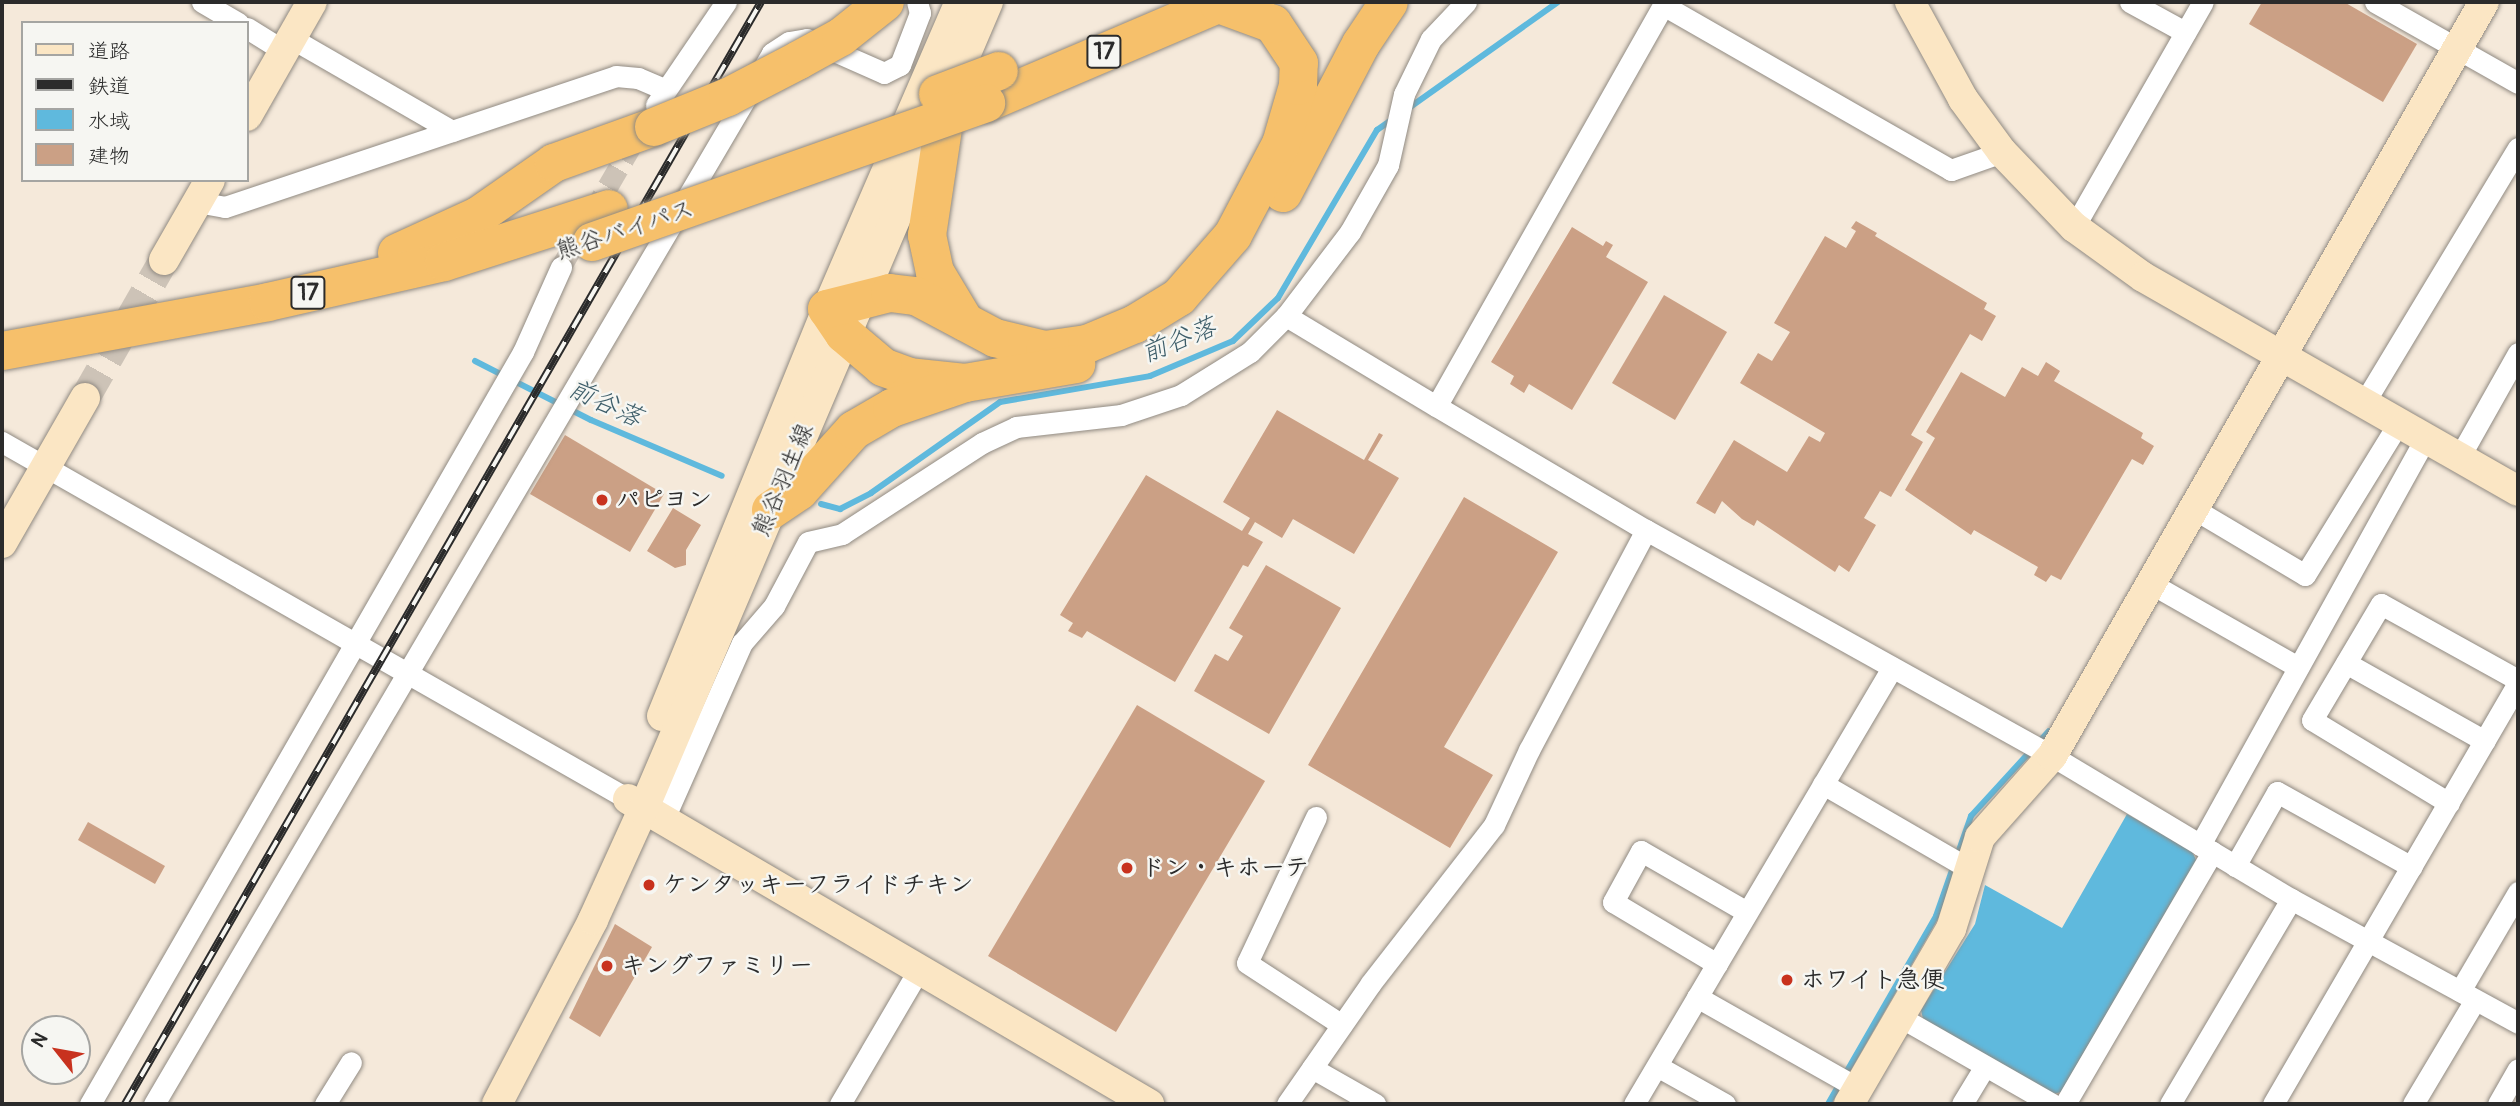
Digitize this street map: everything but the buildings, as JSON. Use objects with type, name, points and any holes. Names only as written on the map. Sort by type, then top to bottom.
[{"type":"highway","points":[[268,302],[439,237],[478,216],[554,163],[659,107],[728,97],[842,37],[885,2]]},
{"type":"highway","name":"熊谷バイパス","points":[[2,351],[268,302],[444,262],[992,87],[1157,2]]},
{"type":"highway","points":[[771,510],[799,491],[854,430],[892,408],[965,383],[1121,353],[1203,307],[1260,233],[1361,44],[1389,2]]},
{"type":"highway","points":[[965,383],[910,377],[884,367],[844,314],[890,293],[916,296],[995,338],[1045,350],[1087,344],[1135,324],[1179,297],[1233,235],[1281,144],[1298,86],[1299,63],[1273,24],[1221,3]]},
{"type":"highway","name":"熊谷バイパス","points":[[2,375],[382,302],[592,242],[992,87],[1221,3]]},
{"type":"highway","points":[[948,95],[928,235],[935,272],[965,322]]},
{"type":"street","points":[[202,2],[235,21]]},
{"type":"street","points":[[248,114],[312,2]]},
{"type":"street","points":[[164,260],[204,191],[216,209],[225,207],[616,76],[638,78],[659,107],[726,2]]},
{"type":"street","points":[[154,1104],[772,53],[789,42],[807,39],[884,73],[900,65],[920,13],[917,2]]},
{"type":"street","name":"熊谷羽生線","points":[[503,1102],[572,955],[582,917],[645,810],[771,510],[960,2]]},
{"type":"street","name":"熊谷羽生線","points":[[645,810],[844,314],[989,2]]},
{"type":"street","points":[[645,810],[742,643],[774,606],[808,542],[842,534],[982,443],[1016,427],[1121,415],[1181,395],[1250,352],[1286,317],[1350,232],[1388,165],[1404,94],[1431,39],[1466,2]]},
{"type":"street","points":[[1910,2],[1963,99],[2002,152],[2074,227],[2143,277],[2518,490]]},
{"type":"street","points":[[2130,2],[2185,32]]},
{"type":"street","points":[[2074,227],[2203,2]]},
{"type":"street","points":[[2375,2],[2518,83]]},
{"type":"street","points":[[1698,997],[1854,1096],[1951,929],[1968,868],[1991,820],[2052,756],[2194,509],[2271,352],[2484,2]]},
{"type":"street","points":[[1436,406],[1664,3],[1951,170],[2002,152]]},
{"type":"street","points":[[248,28],[288,44],[453,131]]},
{"type":"street","points":[[2364,403],[2518,148]]},
{"type":"street","points":[[90,1104],[523,352],[561,267]]},
{"type":"street","points":[[1286,317],[1646,530],[2052,756],[2291,900],[2518,1023]]},
{"type":"street","points":[[2460,456],[2518,353]]},
{"type":"street","points":[[2,543],[85,398]]},
{"type":"street","points":[[2194,509],[2305,575],[2399,422]]},
{"type":"street","points":[[2065,1104],[2206,848],[2298,667],[2427,436]]},
{"type":"street","points":[[4,445],[47,465],[1149,1104]]},
{"type":"street","points":[[1287,1104],[1342,1025],[1494,825],[1529,750],[1646,530]]},
{"type":"street","points":[[2150,583],[2298,667]]},
{"type":"street","points":[[2273,1104],[2412,867],[2485,741],[2518,682],[2381,604],[2312,720],[2449,803]]},
{"type":"street","points":[[2347,663],[2485,741]]},
{"type":"street","points":[[1634,1104],[1892,668]]},
{"type":"street","points":[[1823,784],[1968,868]]},
{"type":"street","points":[[2235,866],[2277,792],[2412,867]]},
{"type":"street","points":[[1316,817],[1247,963],[1342,1025]]},
{"type":"street","points":[[1717,964],[1612,902],[1641,851],[1747,912]]},
{"type":"street","points":[[2413,1104],[2518,891]]},
{"type":"street","points":[[2170,1104],[2291,900]]},
{"type":"street","points":[[840,1104],[918,971]]},
{"type":"street","points":[[1900,1017],[2052,1104]]},
{"type":"street","points":[[325,1104],[351,1062]]},
{"type":"street","points":[[1657,1066],[1724,1104]]},
{"type":"street","points":[[1962,1104],[1985,1066]]},
{"type":"street","points":[[1312,1068],[1376,1104]]},
{"type":"street","points":[[2498,1104],[2518,1069]]},
{"type":"water","points":[[2127,814],[2192,851],[2196,860],[2061,1092],[2054,1094],[1923,1019],[1921,1010],[1975,924],[1985,885],[2062,928]]},
{"type":"waterway","name":"前谷落","points":[[1406,110],[1558,2]]},
{"type":"waterway","name":"前谷落","points":[[821,504],[840,509],[871,493],[1000,402],[1150,376],[1233,341],[1278,298],[1377,130],[1394,118]]},
{"type":"waterway","name":"前谷落","points":[[475,361],[591,420],[722,476]]},
{"type":"waterway","points":[[1828,1104],[1936,916],[1971,816],[2049,731]]},
{"type":"tunnel","points":[[561,267],[639,133]]},
{"type":"tunnel","points":[[85,398],[164,260]]},
{"type":"railway","points":[[125,1104],[761,2]]},
{"type":"place","name":"パピヨン","points":[[602,500]]},
{"type":"place","name":"ドン・キホーテ","points":[[1127,868]]},
{"type":"place","name":"ケンタッキーフライドチキン","points":[[649,885]]},
{"type":"place","name":"キングファミリー","points":[[607,966]]},
{"type":"place","name":"ホワイト急便","points":[[1787,980]]}]
